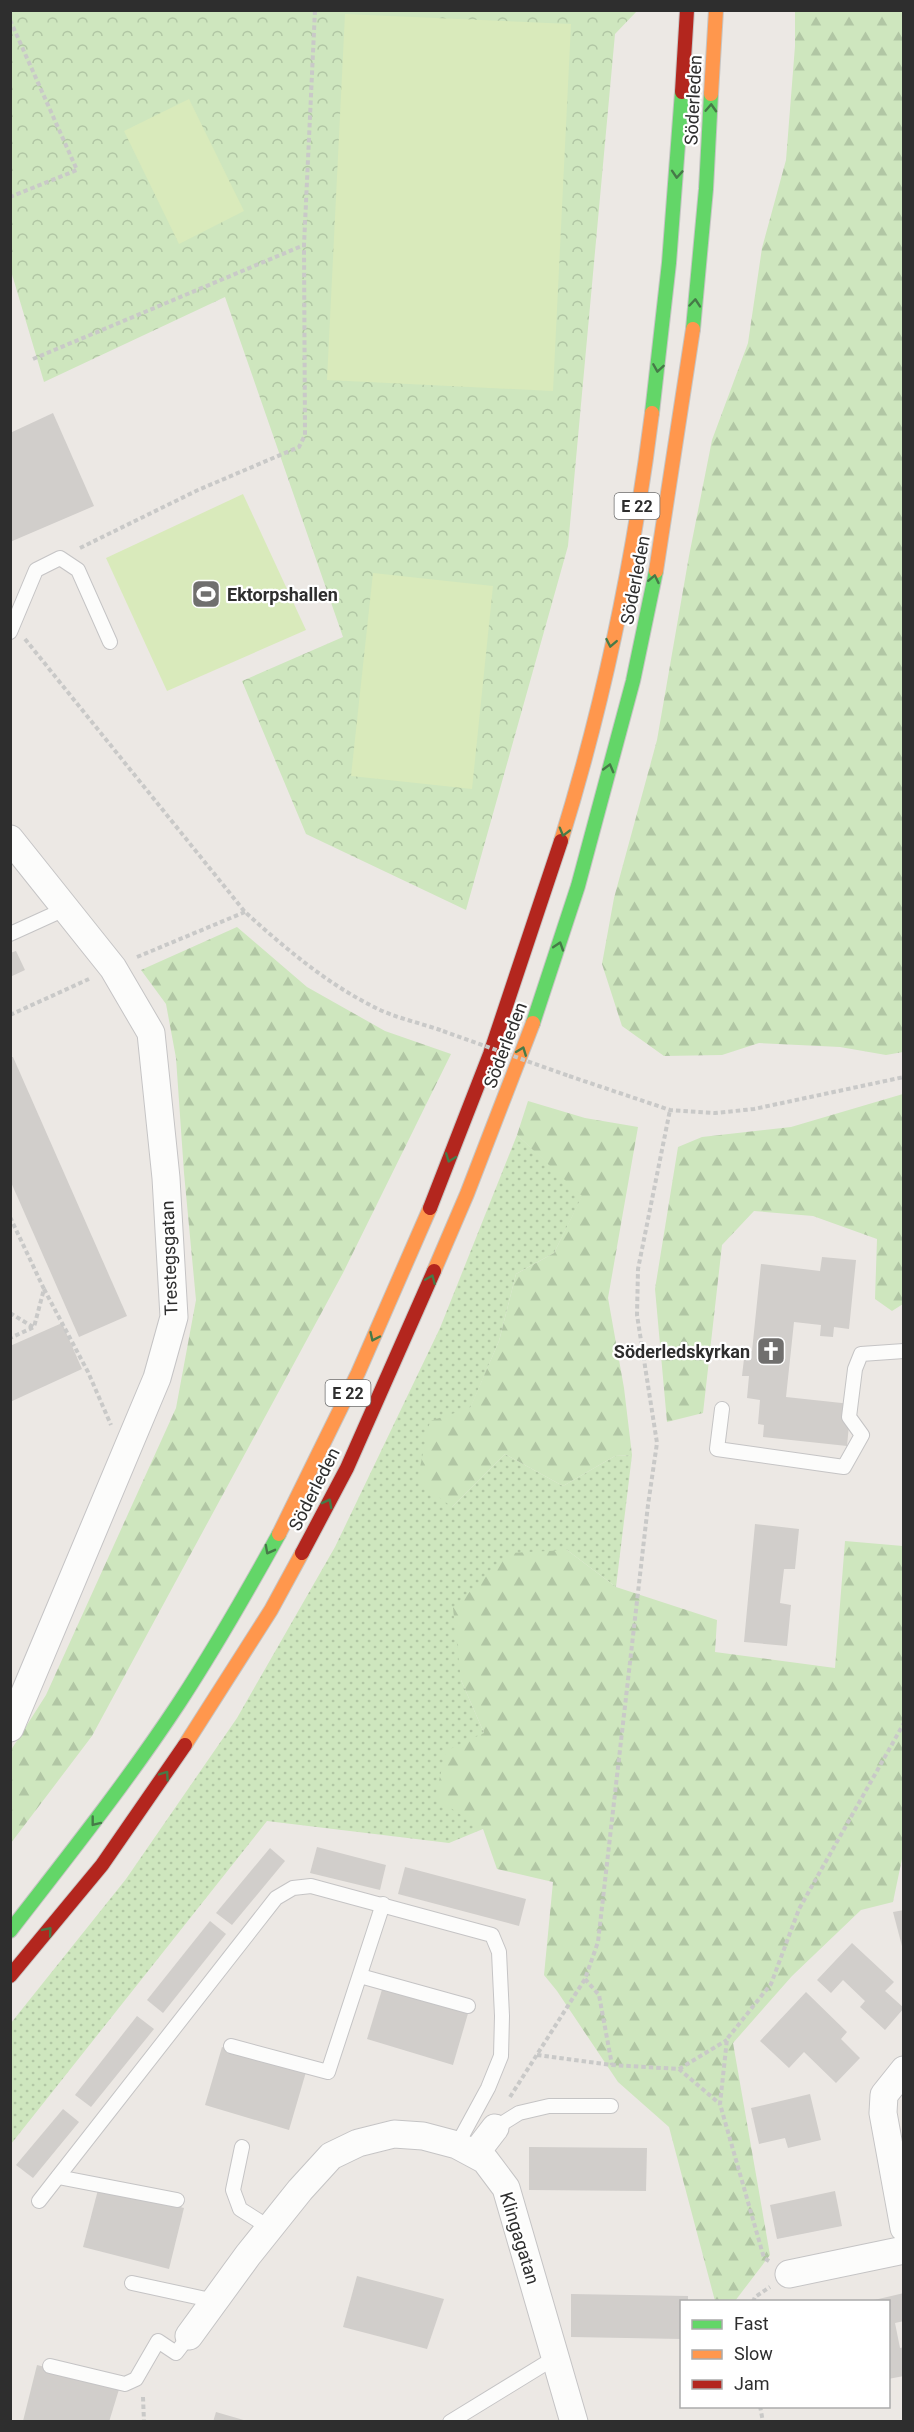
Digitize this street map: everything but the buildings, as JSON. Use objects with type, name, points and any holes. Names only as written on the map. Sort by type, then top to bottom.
[{"type":"highway","name":"Söderleden","points":[[10,1931],[110,1803],[200,1671],[268,1553],[309,1476],[381,1322],[442,1179],[515,988],[563,835],[604,680],[630,552],[661,345],[676,191],[687,10]]},
{"type":"highway","name":"Söderleden","points":[[10,1976],[102,1865],[191,1737],[271,1610],[347,1468],[408,1333],[467,1194],[541,1002],[578,886],[633,681],[659,555],[691,346],[706,189],[716,10]]},
{"type":"street","name":"Trestegsgatan","points":[[10,1728],[157,1378],[174,1317],[166,1178],[151,1033],[113,968],[14,849]]},
{"type":"street","points":[[903,2070],[884,2095],[883,2112],[903,2228]]},
{"type":"street","points":[[466,2150],[495,2128]]},
{"type":"street","name":"Klingagatan","points":[[189,2336],[270,2228],[331,2156],[358,2143],[394,2134],[423,2136],[466,2150],[485,2160],[506,2188],[574,2421]]},
{"type":"street","points":[[789,2274],[903,2250]]},
{"type":"lane","points":[[12,629],[36,570],[60,558],[78,570],[110,642]]},
{"type":"lane","points":[[10,934],[65,909]]},
{"type":"lane","points":[[722,1409],[717,1449],[844,1467],[862,1435],[849,1418],[855,1369],[861,1354],[903,1351]]},
{"type":"lane","points":[[39,2201],[276,1898],[293,1888],[311,1886],[492,1935],[499,1953],[501,2056],[466,2150]]},
{"type":"lane","points":[[231,2046],[328,2072],[382,1904]]},
{"type":"lane","points":[[360,1976],[468,2006]]},
{"type":"lane","points":[[495,2128],[519,2113],[549,2106],[611,2106]]},
{"type":"lane","points":[[242,2146],[233,2190],[240,2209],[270,2228]]},
{"type":"lane","points":[[58,2177],[177,2200]]},
{"type":"lane","points":[[132,2283],[215,2301]]},
{"type":"lane","points":[[50,2366],[125,2384],[136,2379],[158,2340],[176,2354],[189,2336]]},
{"type":"lane","points":[[450,2421],[556,2356]]},
{"type":"path","points":[[60,558],[198,490],[299,447],[306,435],[304,245],[315,10]]},
{"type":"path","points":[[10,20],[77,170],[10,197]]},
{"type":"path","points":[[33,359],[304,245]]},
{"type":"path","points":[[12,629],[246,912],[284,948],[331,982],[375,1008],[670,1110],[715,1113],[754,1109],[903,1077]]},
{"type":"path","points":[[10,1015],[113,968],[246,912]]},
{"type":"path","points":[[495,2128],[513,2090],[585,1979],[598,1942],[657,1443],[637,1315],[638,1269],[670,1110]]},
{"type":"path","points":[[10,1217],[44,1289],[88,1372],[124,1457]]},
{"type":"path","points":[[34,1327],[44,1289]]},
{"type":"path","points":[[10,1313],[34,1327]]},
{"type":"path","points":[[10,1338],[34,1327]]},
{"type":"path","points":[[537,2055],[612,2065],[679,2069],[727,2039],[771,1984],[799,1909],[903,1723]]},
{"type":"path","points":[[585,1979],[599,1995],[612,2065]]},
{"type":"path","points":[[727,2039],[720,2104],[764,2258],[789,2274]]},
{"type":"path","points":[[679,2069],[720,2104]]},
{"type":"green space","points":[[10,11],[637,11],[615,34],[568,546],[466,910],[306,834],[242,681],[343,637],[225,297],[44,382],[11,271]]},
{"type":"green space","points":[[795,11],[903,11],[903,1052],[886,1055],[840,1047],[759,1043],[722,1055],[664,1056],[622,1026],[602,964],[614,898],[657,740],[712,440],[748,343],[762,248],[786,160],[795,46]]},
{"type":"green space","points":[[345,14],[571,24],[553,391],[327,380]]},
{"type":"green space","points":[[189,99],[244,211],[179,244],[124,131]]},
{"type":"green space","name":"Ektorpshallen","points":[[243,494],[306,630],[167,691],[106,558]]},
{"type":"green space","points":[[373,573],[493,586],[472,789],[351,776]]},
{"type":"green space","points":[[237,927],[307,987],[385,1031],[451,1054],[343,1273],[92,1736],[11,1843],[11,1750],[46,1695],[176,1408],[196,1300],[176,1058],[166,1004],[141,970]]},
{"type":"green space","points":[[903,1094],[903,1304],[892,1311],[875,1299],[877,1239],[813,1216],[754,1211],[722,1245],[703,1413],[667,1422],[655,1289],[678,1147],[702,1137],[791,1127]]},
{"type":"green space","points":[[528,1101],[585,1118],[638,1127],[608,1298],[624,1388],[632,1455],[615,1456],[563,1486],[505,1454],[452,1507],[417,1481],[430,1421],[470,1408],[499,1341],[516,1274],[554,1253],[582,1196],[517,1135]]},
{"type":"green space","points":[[517,1135],[583,1195],[554,1253],[516,1274],[499,1341],[470,1409],[452,1507],[505,1454],[563,1486],[615,1456],[632,1455],[616,1587],[567,1550],[461,1680],[484,1733],[483,1829],[449,1843],[267,1821],[11,2144],[11,2023],[126,1879],[237,1718],[335,1547],[440,1328]]},
{"type":"green space","points":[[845,1541],[903,1546],[903,1854],[893,1902],[861,1910],[792,1976],[733,2043],[770,2255],[736,2300],[715,2300],[669,2127],[618,2082],[544,1975],[553,1882],[497,1869],[483,1829],[435,1798],[446,1751],[484,1733],[461,1680],[453,1608],[510,1553],[567,1550],[616,1587],[717,1620],[715,1652],[835,1668]]},
{"type":"traffic: fast","points":[[652,413],[669,263],[682,92]]},
{"type":"traffic: fast","points":[[693,329],[706,189],[711,94]]},
{"type":"traffic: fast","points":[[533,1023],[578,886],[633,681],[656,571]]},
{"type":"traffic: fast","points":[[10,1931],[97,1818],[159,1732],[218,1641],[279,1534]]},
{"type":"traffic: slow","points":[[711,94],[716,10]]},
{"type":"traffic: slow","points":[[656,571],[693,329]]},
{"type":"traffic: slow","points":[[561,841],[591,736],[616,629],[627,575],[652,413]]},
{"type":"traffic: slow","points":[[434,1271],[467,1194],[533,1023]]},
{"type":"traffic: slow","points":[[279,1534],[358,1373],[430,1208]]},
{"type":"traffic: slow","points":[[185,1745],[271,1610],[302,1553]]},
{"type":"traffic: jam","points":[[682,92],[687,10]]},
{"type":"traffic: jam","points":[[430,1208],[490,1054],[561,841]]},
{"type":"traffic: jam","points":[[302,1553],[347,1468],[434,1271]]},
{"type":"traffic: jam","points":[[10,1976],[102,1865],[185,1745]]},
{"type":"place","name":"Ektorpshallen","points":[[206,594]]},
{"type":"place","name":"Söderledskyrkan","points":[[771,1351]]}]
